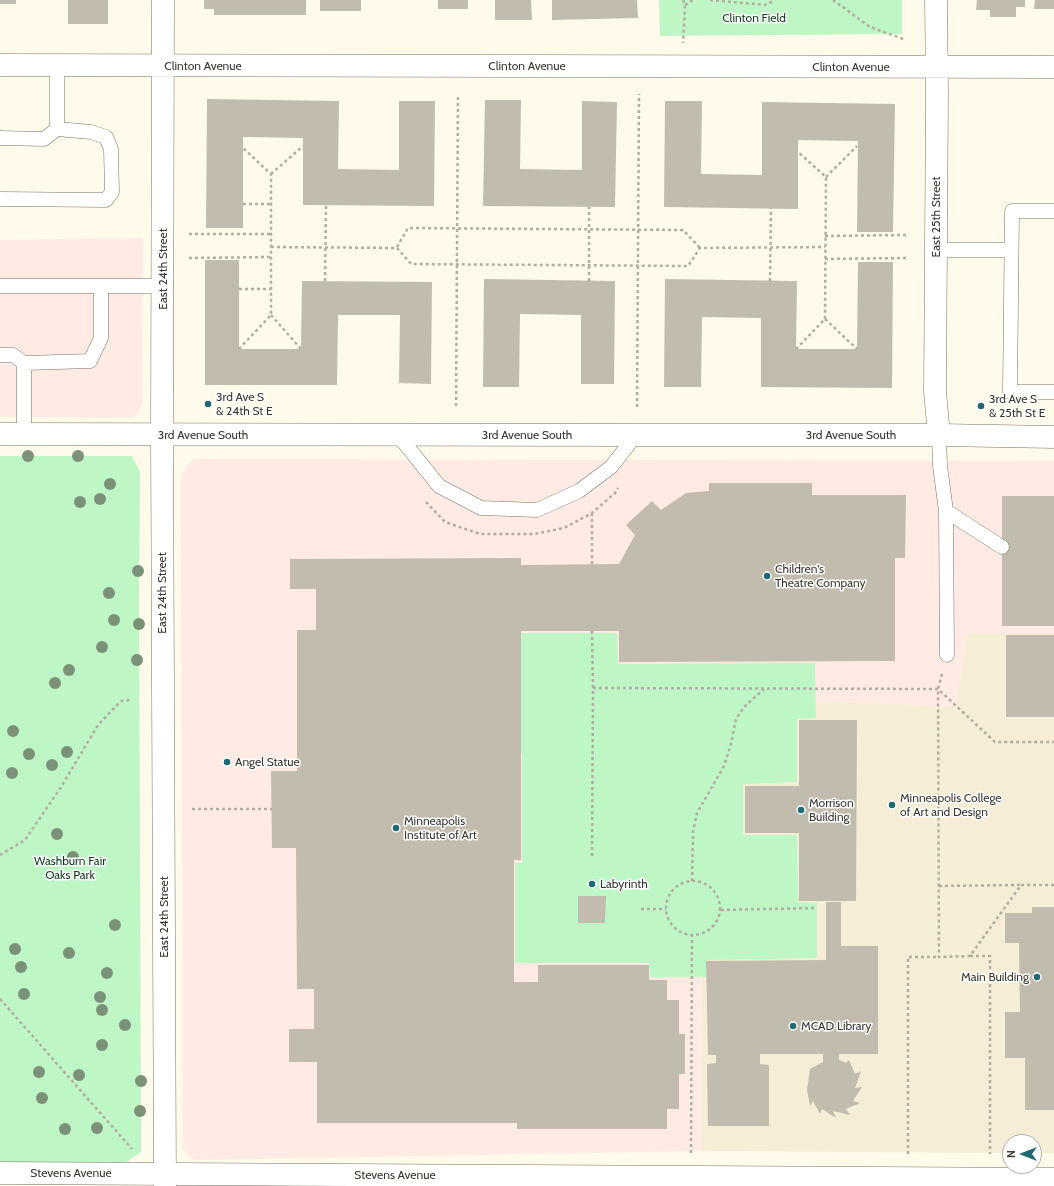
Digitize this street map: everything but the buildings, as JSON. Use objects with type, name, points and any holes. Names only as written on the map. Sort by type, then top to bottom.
[{"type":"street","name":"East 24th Street","points":[[163,0],[162,435],[165,1180]]},
{"type":"street","name":"East 25th Street","points":[[936,0],[935,392],[939,434]]},
{"type":"street","name":"Clinton Avenue","points":[[0,65],[1054,67]]},
{"type":"street","name":"3rd Avenue South","points":[[0,434],[939,434],[1054,437]]},
{"type":"street","name":"Stevens Avenue","points":[[0,1173],[165,1180],[939,1182],[1054,1179]]},
{"type":"lane","points":[[57,65],[57,129]]},
{"type":"lane","points":[[0,138],[44,139],[57,129],[91,132],[106,137],[110,149],[112,192],[106,200],[0,199]]},
{"type":"lane","points":[[1054,212],[1012,211],[1010,392],[1054,392]]},
{"type":"lane","points":[[936,250],[1011,250]]},
{"type":"lane","points":[[0,286],[162,286]]},
{"type":"lane","points":[[0,355],[13,355],[24,363],[90,362],[101,338],[101,286]]},
{"type":"lane","points":[[24,363],[24,434]]},
{"type":"lane","points":[[398,434],[439,486],[481,508],[537,510],[579,491],[611,467],[636,435]]},
{"type":"lane","points":[[939,434],[940,466],[946,511],[947,654]]},
{"type":"lane","points":[[946,511],[1002,547]]},
{"type":"path","points":[[681,66],[685,5],[682,0]]},
{"type":"path","points":[[685,5],[693,0]]},
{"type":"path","points":[[710,0],[765,5],[775,0]]},
{"type":"path","points":[[833,0],[870,27],[906,40]]},
{"type":"path","points":[[456,406],[458,94]]},
{"type":"path","points":[[637,407],[639,94]]},
{"type":"path","points":[[271,174],[303,146]]},
{"type":"path","points":[[796,349],[825,319],[826,176],[858,146]]},
{"type":"path","points":[[244,148],[271,174],[271,315],[302,349]]},
{"type":"path","points":[[798,152],[826,176]]},
{"type":"path","points":[[243,204],[271,204]]},
{"type":"path","points":[[325,281],[326,205]]},
{"type":"path","points":[[589,207],[589,280]]},
{"type":"path","points":[[770,280],[771,208]]},
{"type":"path","points":[[397,248],[408,228],[683,230],[700,248],[825,247]]},
{"type":"path","points":[[189,234],[271,234]]},
{"type":"path","points":[[825,236],[906,235]]},
{"type":"path","points":[[271,247],[397,248],[411,264],[638,266],[688,266],[700,248]]},
{"type":"path","points":[[189,258],[271,257]]},
{"type":"path","points":[[825,259],[906,258]]},
{"type":"path","points":[[239,289],[271,289]]},
{"type":"path","points":[[239,349],[271,315]]},
{"type":"path","points":[[825,319],[857,349]]},
{"type":"path","points":[[592,513],[592,564]]},
{"type":"path","points":[[592,631],[592,859]]},
{"type":"path","points":[[939,957],[938,689],[947,654]]},
{"type":"path","points":[[593,688],[938,689],[995,742],[1054,742]]},
{"type":"path","points":[[692,881],[693,831],[697,813],[724,766],[731,744],[736,718],[745,706],[764,689]]},
{"type":"path","points":[[0,855],[25,840],[61,787],[98,725],[121,701],[130,700]]},
{"type":"path","points":[[192,809],[272,808]]},
{"type":"path","points":[[692,881],[700,882],[716,892],[720,901],[721,910],[719,918],[708,932],[692,936],[683,934],[675,929],[669,922],[666,909],[669,896],[674,888],[682,883],[692,881]]},
{"type":"path","points":[[970,956],[1021,885]]},
{"type":"path","points":[[939,886],[1054,885]]},
{"type":"path","points":[[721,910],[816,908]]},
{"type":"path","points":[[641,909],[666,909]]},
{"type":"path","points":[[691,1153],[692,936]]},
{"type":"path","points":[[908,1154],[908,957],[990,956],[990,1154]]},
{"type":"path","points":[[0,999],[132,1149]]},
{"type":"shaded area","points":[[143,238],[142,405],[138,413],[132,418],[0,417],[0,240]]},
{"type":"shaded area","points":[[196,459],[1054,461],[1054,633],[968,634],[957,706],[762,700],[702,904],[701,1151],[196,1160],[183,1150],[181,477],[188,464]]},
{"type":"shaded area","name":"Minneapolis College of Art and Design","points":[[968,633],[1054,633],[1054,1153],[1042,1153],[1042,1134],[1002,1134],[1002,1153],[701,1151],[702,904],[762,700],[956,706]]},
{"type":"green space","name":"Clinton Field","points":[[659,0],[902,0],[902,34],[660,36]]},
{"type":"green space","name":"Washburn Fair Oaks Park","points":[[0,456],[132,456],[140,472],[141,1152],[125,1163],[0,1162]]},
{"type":"green space","points":[[518,633],[617,633],[618,664],[815,663],[816,718],[797,719],[797,782],[743,784],[743,835],[797,835],[798,902],[817,903],[817,958],[706,960],[706,977],[650,977],[649,963],[515,963],[515,863],[522,863],[522,753],[515,752]]},
{"type":"place","name":"3rd Ave S & 24th St E","points":[[208,404]]},
{"type":"place","name":"3rd Ave S & 25th St E","points":[[981,406]]},
{"type":"place","name":"Children's Theatre Company","points":[[767,576]]},
{"type":"place","name":"Angel Statue","points":[[227,762]]},
{"type":"place","name":"Minneapolis College of Art and Design","points":[[892,805]]},
{"type":"place","name":"Morrison Building","points":[[801,810]]},
{"type":"place","name":"Minneapolis Institute of Art","points":[[396,828]]},
{"type":"place","name":"Labyrinth","points":[[592,884]]},
{"type":"place","name":"Main Building","points":[[1037,977]]},
{"type":"place","name":"MCAD Library","points":[[793,1026]]}]
